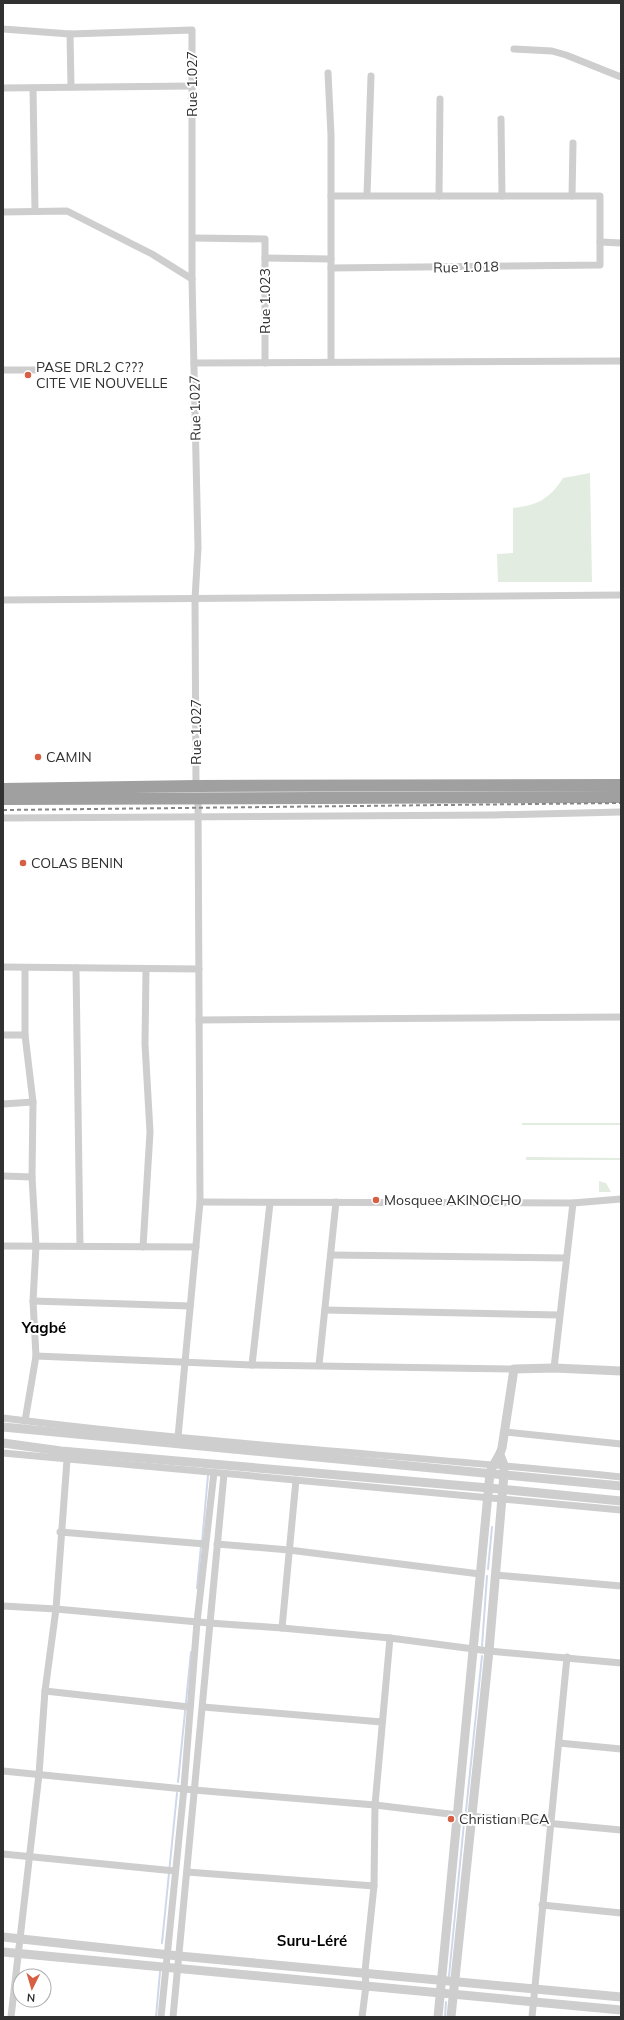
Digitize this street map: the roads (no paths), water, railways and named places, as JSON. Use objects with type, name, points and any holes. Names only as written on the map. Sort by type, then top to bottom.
[{"type":"highway","points":[[3,799],[197,792],[621,785]]},
{"type":"highway","points":[[3,789],[621,797]]},
{"type":"street","points":[[3,30],[70,34],[71,87]]},
{"type":"street","name":"Rue 1.027","points":[[70,34],[192,30],[192,280],[198,548],[195,599],[198,816],[200,1202],[178,1437]]},
{"type":"street","points":[[514,49],[552,51],[621,77]]},
{"type":"street","points":[[328,73],[331,135],[331,362]]},
{"type":"street","points":[[368,195],[371,76]]},
{"type":"street","points":[[3,88],[192,86]]},
{"type":"street","points":[[33,88],[35,211]]},
{"type":"street","points":[[439,196],[440,99]]},
{"type":"street","points":[[501,119],[502,196]]},
{"type":"street","points":[[572,196],[573,143]]},
{"type":"street","points":[[331,196],[600,196],[600,242],[621,243]]},
{"type":"street","points":[[3,212],[67,211],[152,254],[192,280]]},
{"type":"street","name":"Rue 1.023","points":[[193,238],[265,239],[265,363]]},
{"type":"street","name":"Rue 1.018","points":[[331,268],[600,265],[600,242]]},
{"type":"street","points":[[265,258],[331,259]]},
{"type":"street","points":[[194,363],[621,361]]},
{"type":"street","points":[[3,370],[37,370]]},
{"type":"street","points":[[3,600],[621,595]]},
{"type":"street","points":[[3,818],[487,815],[621,812]]},
{"type":"street","points":[[3,967],[199,969]]},
{"type":"street","points":[[25,968],[25,1035],[33,1102],[32,1177],[36,1246],[33,1301],[36,1356],[25,1421]]},
{"type":"street","points":[[76,968],[80,1246]]},
{"type":"street","points":[[143,1248],[150,1132],[145,1044],[146,969]]},
{"type":"street","points":[[199,1020],[621,1017]]},
{"type":"street","points":[[3,1035],[25,1035]]},
{"type":"street","points":[[3,1104],[33,1102]]},
{"type":"street","points":[[3,1176],[32,1177]]},
{"type":"street","points":[[200,1202],[573,1204],[621,1199]]},
{"type":"street","points":[[318,1365],[336,1202]]},
{"type":"street","points":[[252,1364],[270,1203]]},
{"type":"street","points":[[554,1368],[573,1204]]},
{"type":"street","points":[[3,1246],[196,1248]]},
{"type":"street","points":[[330,1255],[566,1258]]},
{"type":"street","points":[[33,1301],[190,1306]]},
{"type":"street","points":[[324,1310],[559,1316]]},
{"type":"street","points":[[36,1356],[185,1363],[514,1369],[554,1368],[621,1372]]},
{"type":"street","points":[[438,2017],[487,1498],[491,1468],[500,1455],[506,1432],[514,1369]]},
{"type":"street","points":[[3,1418],[491,1468]]},
{"type":"street","points":[[3,1427],[491,1468],[621,1477]]},
{"type":"street","points":[[506,1432],[621,1444]]},
{"type":"street","points":[[3,1444],[61,1451],[502,1489],[621,1501]]},
{"type":"street","points":[[3,1453],[67,1460],[214,1472],[368,1488],[621,1510]]},
{"type":"street","points":[[451,2017],[489,1651],[504,1469],[500,1455]]},
{"type":"street","points":[[11,2017],[39,1774],[45,1691],[56,1609],[60,1532],[67,1460]]},
{"type":"street","points":[[504,1469],[621,1486]]},
{"type":"street","points":[[161,2017],[184,1788],[189,1707],[197,1622],[214,1472]]},
{"type":"street","points":[[173,2017],[224,1474]]},
{"type":"street","points":[[282,1628],[296,1480]]},
{"type":"street","points":[[60,1532],[205,1544]]},
{"type":"street","points":[[217,1544],[289,1550],[480,1574]]},
{"type":"street","points":[[495,1575],[621,1586]]},
{"type":"street","points":[[3,1606],[282,1628],[390,1638],[489,1651],[621,1663]]},
{"type":"street","points":[[362,2017],[374,1886],[375,1805],[390,1638]]},
{"type":"street","points":[[532,2017],[567,1657]]},
{"type":"street","points":[[45,1691],[189,1707]]},
{"type":"street","points":[[203,1707],[382,1722]]},
{"type":"street","points":[[559,1743],[621,1748]]},
{"type":"street","points":[[3,1771],[194,1790],[375,1805],[458,1815],[621,1830]]},
{"type":"street","points":[[3,1854],[175,1871]]},
{"type":"street","points":[[187,1872],[374,1886]]},
{"type":"street","points":[[542,1905],[621,1913]]},
{"type":"street","points":[[3,1937],[179,1956],[365,1972],[621,1997]]},
{"type":"street","points":[[3,1952],[621,2010]]},
{"type":"waterway","points":[[202,1542],[208,1475]]},
{"type":"waterway","points":[[488,1569],[492,1527]]},
{"type":"waterway","points":[[197,1588],[201,1546]]},
{"type":"waterway","points":[[482,1646],[487,1576]]},
{"type":"waterway","points":[[178,1782],[191,1652]]},
{"type":"waterway","points":[[466,1811],[482,1656]]},
{"type":"waterway","points":[[162,1943],[177,1793]]},
{"type":"waterway","points":[[449,1976],[464,1823]]},
{"type":"waterway","points":[[156,2017],[160,1972]]},
{"type":"waterway","points":[[445,2017],[446,2002]]},
{"type":"railway","points":[[3,810],[621,803]]},
{"type":"place","name":"PASE DRL2 C??? CITE VIE NOUVELLE","points":[[28,375]]},
{"type":"place","name":"CAMIN","points":[[38,757]]},
{"type":"place","name":"COLAS BENIN","points":[[23,863]]},
{"type":"place","name":"Mosquee AKINOCHO","points":[[376,1200]]},
{"type":"place","name":"Christian PCA","points":[[451,1819]]},
{"type":"district","name":"Yagbé","points":[[44,1328]]},
{"type":"district","name":"Suru-Léré","points":[[312,1941]]}]
